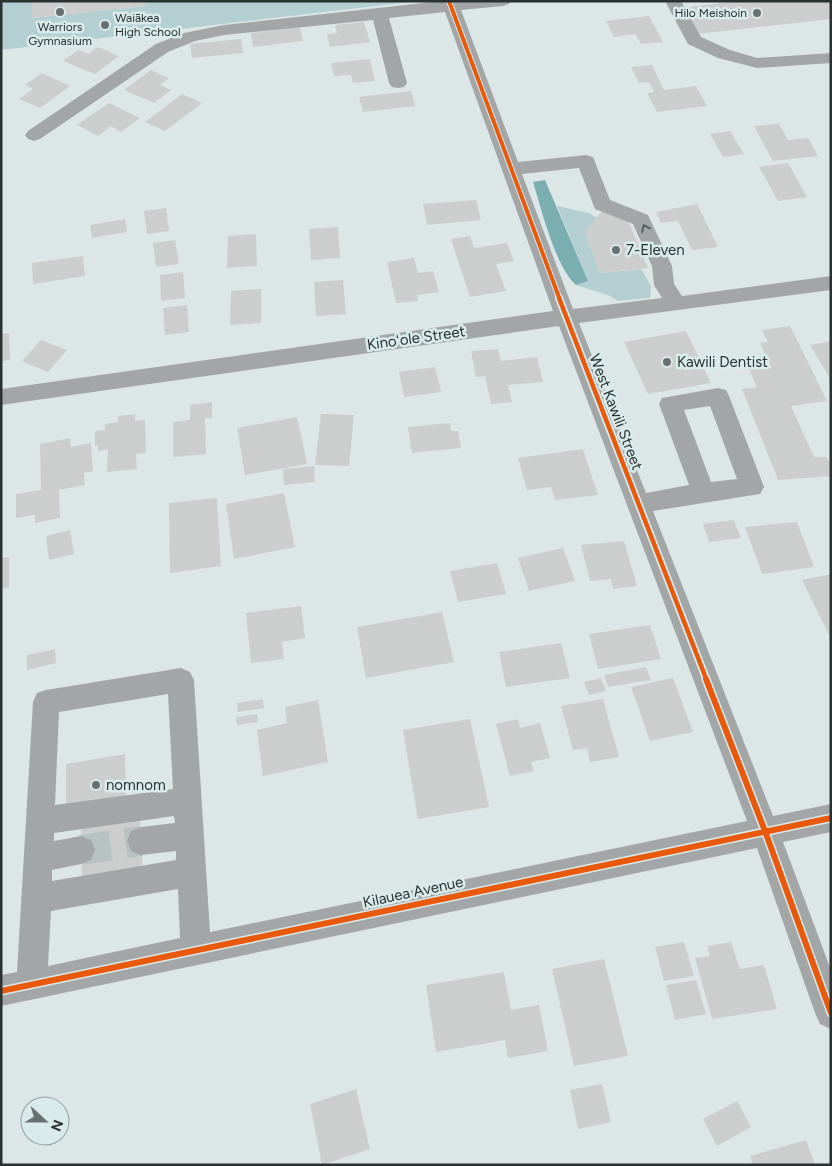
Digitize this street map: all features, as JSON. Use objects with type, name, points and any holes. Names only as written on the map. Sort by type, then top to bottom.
[{"type":"street","points":[[34,136],[162,48],[190,37],[224,30],[380,14],[450,4],[503,1]]},
{"type":"street","points":[[673,1],[694,40],[724,54],[757,63],[831,58]]},
{"type":"street","name":"West Kawili Street","points":[[450,4],[566,317],[765,830],[831,1013]]},
{"type":"street","points":[[380,14],[398,83]]},
{"type":"street","points":[[511,169],[586,161],[602,204],[641,220],[662,266],[664,285],[678,304]]},
{"type":"street","name":"Kinoʻole Street","points":[[1,397],[566,317],[831,283]]},
{"type":"street","points":[[638,504],[703,492]]},
{"type":"street","points":[[32,984],[46,702],[181,680],[196,950]]},
{"type":"street","points":[[40,820],[187,800]]},
{"type":"street","name":"Kilauea Avenue","points":[[1,991],[765,830],[831,818]]},
{"type":"street","points":[[141,841],[189,835]]},
{"type":"street","points":[[38,858],[81,850]]},
{"type":"street","points":[[36,899],[191,872]]},
{"type":"shaded area","name":"Waiākea High School","points":[[1,1],[32,1],[32,18],[145,6],[145,1],[418,1],[1,50]]},
{"type":"shaded area","points":[[557,206],[589,213],[597,218],[585,232],[600,273],[641,269],[651,286],[650,298],[618,301],[608,295],[576,285],[588,281]]},
{"type":"water","points":[[545,180],[588,281],[576,285],[569,277],[556,252],[533,182]]},
{"type":"building","name":"Warriors Gymnasium","points":[[32,1],[145,1],[145,6],[32,18]]},
{"type":"building","name":"Hilo Meishoin","points":[[737,1],[831,1],[831,19],[696,34],[680,8]]},
{"type":"building","points":[[649,16],[663,42],[641,44],[635,34],[614,37],[606,21]]},
{"type":"building","points":[[364,22],[370,42],[330,47],[327,34],[337,33],[335,25]]},
{"type":"building","points":[[300,27],[303,41],[253,47],[251,33]]},
{"type":"building","points":[[241,39],[243,53],[192,58],[190,44]]},
{"type":"building","points":[[98,47],[119,56],[95,74],[63,61],[78,50],[88,54]]},
{"type":"building","points":[[370,59],[375,81],[353,83],[351,75],[334,76],[331,63]]},
{"type":"building","points":[[652,65],[664,90],[696,86],[707,106],[657,112],[647,93],[654,92],[649,82],[639,83],[631,67]]},
{"type":"building","points":[[151,70],[169,78],[160,85],[171,90],[154,103],[124,90]]},
{"type":"building","points":[[42,73],[70,86],[40,108],[19,99],[33,89],[25,85]]},
{"type":"building","points":[[411,91],[415,106],[363,112],[359,97]]},
{"type":"building","points":[[182,94],[202,103],[165,131],[145,122]]},
{"type":"building","points":[[109,103],[140,118],[121,132],[111,126],[98,136],[77,125]]},
{"type":"building","points":[[779,124],[788,140],[808,138],[818,156],[773,161],[754,126]]},
{"type":"building","points":[[730,131],[744,154],[723,157],[710,134]]},
{"type":"building","points":[[788,163],[807,197],[778,201],[759,167]]},
{"type":"building","points":[[476,200],[481,220],[427,225],[423,204]]},
{"type":"building","points":[[697,204],[718,247],[692,250],[678,221],[661,223],[656,212]]},
{"type":"building","points":[[166,208],[169,231],[147,234],[144,211]]},
{"type":"building","name":"7-Eleven","points":[[603,210],[628,220],[648,268],[600,273],[585,232]]},
{"type":"building","points":[[125,219],[127,232],[92,238],[90,225]]},
{"type":"building","points":[[338,227],[340,258],[311,260],[309,229]]},
{"type":"building","points":[[256,234],[257,266],[227,268],[228,236]]},
{"type":"building","points":[[470,236],[474,248],[507,243],[514,261],[496,264],[506,291],[470,297],[451,239]]},
{"type":"building","points":[[175,240],[179,264],[156,267],[153,243]]},
{"type":"building","points":[[83,256],[85,276],[33,284],[32,263]]},
{"type":"building","points":[[414,258],[418,273],[433,271],[439,292],[417,295],[418,301],[396,303],[387,262]]},
{"type":"building","points":[[183,272],[185,298],[161,301],[160,275]]},
{"type":"building","points":[[343,280],[346,314],[316,316],[314,282]]},
{"type":"building","points":[[261,289],[261,323],[230,325],[231,291]]},
{"type":"building","points":[[187,305],[189,332],[165,335],[163,308]]},
{"type":"building","points":[[790,326],[827,401],[791,406],[814,457],[827,457],[831,467],[831,476],[778,480],[742,389],[757,387],[746,362],[756,361],[760,369],[772,368],[760,343],[768,342],[762,330]]},
{"type":"building","name":"Kawili Dentist","points":[[686,331],[711,383],[648,394],[624,342]]},
{"type":"building","points":[[9,333],[10,360],[1,361],[1,334]]},
{"type":"building","points":[[41,340],[67,350],[48,372],[22,361]]},
{"type":"building","points":[[831,341],[831,380],[810,345]]},
{"type":"building","points":[[498,349],[501,361],[537,357],[543,382],[508,385],[512,402],[491,404],[485,376],[476,377],[471,351]]},
{"type":"building","points":[[435,367],[441,392],[404,397],[399,372]]},
{"type":"building","points":[[212,402],[212,418],[205,418],[206,454],[173,457],[173,422],[190,420],[190,405]]},
{"type":"building","points":[[135,414],[135,421],[145,420],[146,453],[136,454],[137,469],[107,472],[108,449],[98,451],[98,445],[95,446],[95,431],[105,430],[105,424],[118,422],[118,416]]},
{"type":"building","points":[[321,414],[354,415],[349,466],[315,465]]},
{"type":"building","points":[[297,417],[307,464],[245,475],[237,428]]},
{"type":"building","points":[[450,423],[451,431],[458,431],[461,448],[412,453],[408,427]]},
{"type":"building","points":[[70,438],[71,447],[91,443],[93,471],[84,473],[85,485],[59,490],[60,518],[35,523],[35,515],[16,518],[16,494],[41,490],[40,444]]},
{"type":"building","points":[[583,449],[598,495],[555,500],[551,487],[527,490],[518,458]]},
{"type":"building","points":[[314,466],[315,482],[284,485],[283,469]]},
{"type":"building","points":[[284,493],[295,547],[234,559],[226,504]]},
{"type":"building","points":[[217,498],[221,566],[170,573],[169,503]]},
{"type":"building","points":[[734,520],[741,538],[709,542],[703,524]]},
{"type":"building","points":[[797,522],[814,567],[762,574],[745,527]]},
{"type":"building","points":[[70,530],[74,554],[49,560],[46,536]]},
{"type":"building","points":[[624,541],[637,586],[613,589],[611,579],[590,581],[581,545]]},
{"type":"building","points":[[563,548],[575,581],[529,591],[518,558]]},
{"type":"building","points":[[9,557],[9,588],[1,589],[1,558]]},
{"type":"building","points":[[497,563],[506,594],[458,602],[450,571]]},
{"type":"building","points":[[831,574],[831,639],[802,580]]},
{"type":"building","points":[[301,606],[305,638],[282,642],[284,659],[251,663],[246,613]]},
{"type":"building","points":[[442,612],[454,662],[366,678],[357,627]]},
{"type":"building","points":[[650,625],[661,659],[598,669],[589,634]]},
{"type":"building","points":[[561,643],[570,678],[506,687],[499,652]]},
{"type":"building","points":[[55,649],[56,663],[27,670],[27,655]]},
{"type":"building","points":[[646,667],[651,680],[608,687],[604,675]]},
{"type":"building","points":[[601,678],[606,691],[589,695],[584,682]]},
{"type":"building","points":[[673,678],[693,732],[650,741],[631,687]]},
{"type":"building","points":[[263,699],[264,708],[238,712],[237,703]]},
{"type":"building","points":[[603,699],[619,757],[590,762],[587,748],[573,750],[561,706]]},
{"type":"building","points":[[318,700],[328,762],[263,776],[257,730],[287,723],[285,707]]},
{"type":"building","points":[[257,714],[258,722],[237,725],[236,717]]},
{"type":"building","points":[[470,719],[489,807],[418,819],[403,730]]},
{"type":"building","points":[[518,719],[520,728],[540,723],[550,758],[531,762],[534,771],[510,776],[496,724]]},
{"type":"building","name":"nomnom","points":[[125,754],[126,805],[66,816],[66,764]]},
{"type":"building","points":[[140,810],[143,875],[82,886],[81,820]]},
{"type":"building","points":[[684,942],[694,976],[664,981],[655,947]]},
{"type":"building","points":[[731,942],[740,969],[764,965],[777,1009],[712,1019],[695,958],[710,956],[707,946]]},
{"type":"building","points":[[604,959],[628,1056],[574,1066],[552,969]]},
{"type":"building","points":[[504,972],[511,1010],[539,1005],[548,1051],[508,1058],[505,1040],[436,1052],[426,985]]},
{"type":"building","points":[[696,980],[706,1014],[675,1020],[666,985]]},
{"type":"building","points":[[602,1084],[611,1122],[578,1129],[570,1090]]},
{"type":"building","points":[[356,1089],[370,1149],[322,1165],[310,1104]]},
{"type":"building","points":[[737,1101],[751,1127],[717,1146],[703,1119]]},
{"type":"building","points":[[806,1140],[815,1165],[753,1165],[750,1156]]},
{"type":"tunnel","points":[[81,850],[141,841]]},
{"type":"cycle path","points":[[449,1],[566,317],[765,831],[831,1013]]},
{"type":"cycle path","points":[[1,991],[831,818]]},
{"type":"place","name":"Warriors Gymnasium","points":[[60,12]]},
{"type":"place","name":"Hilo Meishoin","points":[[757,13]]},
{"type":"place","name":"Waiākea High School","points":[[105,25]]},
{"type":"place","name":"7-Eleven","points":[[616,250]]},
{"type":"place","name":"Kawili Dentist","points":[[667,362]]},
{"type":"place","name":"nomnom","points":[[96,785]]}]
